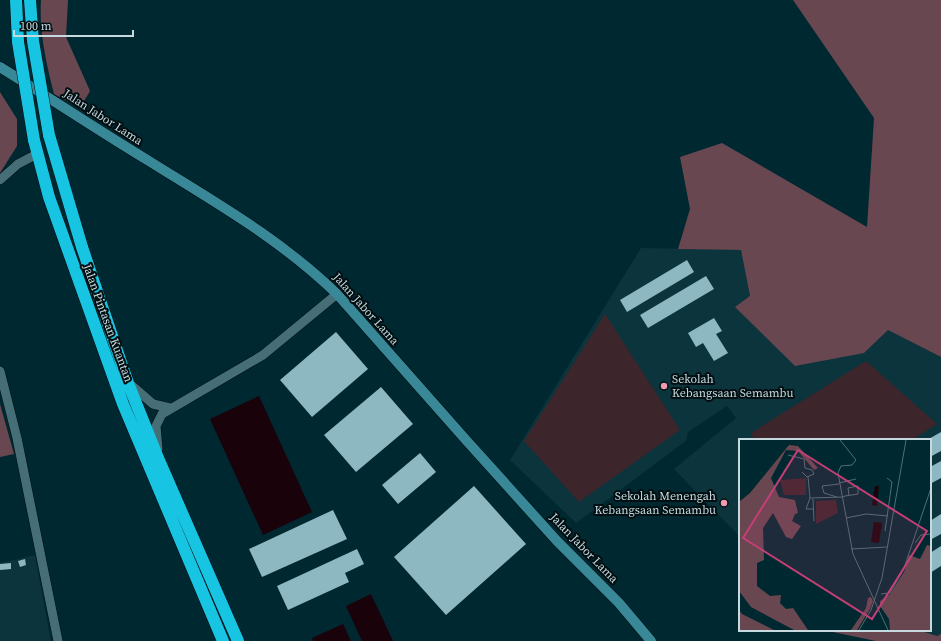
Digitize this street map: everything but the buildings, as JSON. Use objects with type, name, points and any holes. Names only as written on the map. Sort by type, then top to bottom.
[{"type":"highway","name":"Jalan Pintasan Kuantan","points":[[16,0],[18,42],[34,140],[68,253],[123,404],[223,641]]},
{"type":"highway","name":"Jalan Pintasan Kuantan","points":[[30,0],[33,42],[49,135],[82,248],[128,383],[158,458],[238,641]]},
{"type":"street","name":"Jalan Jabor Lama","points":[[0,67],[250,224],[294,255],[337,294],[481,457],[558,541],[619,603],[651,641]]},
{"type":"street","points":[[0,180],[18,164],[37,154]]},
{"type":"street","points":[[158,458],[156,423],[159,417],[170,408],[238,371],[263,355],[337,294]]},
{"type":"street","points":[[0,371],[17,438],[58,641]]},
{"type":"street","points":[[128,383],[150,402],[170,408]]},
{"type":"shaded area","points":[[41,0],[68,0],[66,37],[90,91],[80,108],[54,94],[42,35]]},
{"type":"shaded area","points":[[793,0],[941,0],[941,357],[888,330],[864,353],[795,366],[735,307],[750,296],[741,250],[678,249],[690,209],[680,157],[722,143],[867,227],[874,118]]},
{"type":"shaded area","points":[[0,92],[17,119],[17,146],[0,173]]},
{"type":"shaded area","name":"Sekolah Kebangsaan Semambu","points":[[641,248],[741,250],[750,297],[736,307],[864,353],[888,330],[941,357],[941,634],[937,636],[921,631],[931,631],[931,439],[739,439],[739,536],[674,469],[736,418],[727,406],[688,432],[686,441],[576,523],[510,460]]},
{"type":"shaded area","points":[[605,314],[680,430],[579,502],[524,441]]},
{"type":"shaded area","points":[[866,361],[937,424],[914,439],[754,439],[751,433]]},
{"type":"shaded area","points":[[259,396],[312,512],[263,535],[210,419]]},
{"type":"shaded area","points":[[0,404],[14,454],[0,457]]},
{"type":"shaded area","points":[[35,555],[51,641],[0,641],[0,563]]},
{"type":"shaded area","points":[[371,594],[393,641],[362,641],[346,606]]},
{"type":"shaded area","points":[[343,624],[351,641],[313,641],[312,638]]},
{"type":"shaded area","points":[[828,631],[921,631],[937,636],[941,634],[941,641],[876,641]]},
{"type":"place","name":"Sekolah Kebangsaan Semambu","points":[[664,386]]},
{"type":"place","name":"Sekolah Menengah Kebangsaan Semambu","points":[[724,503]]}]
